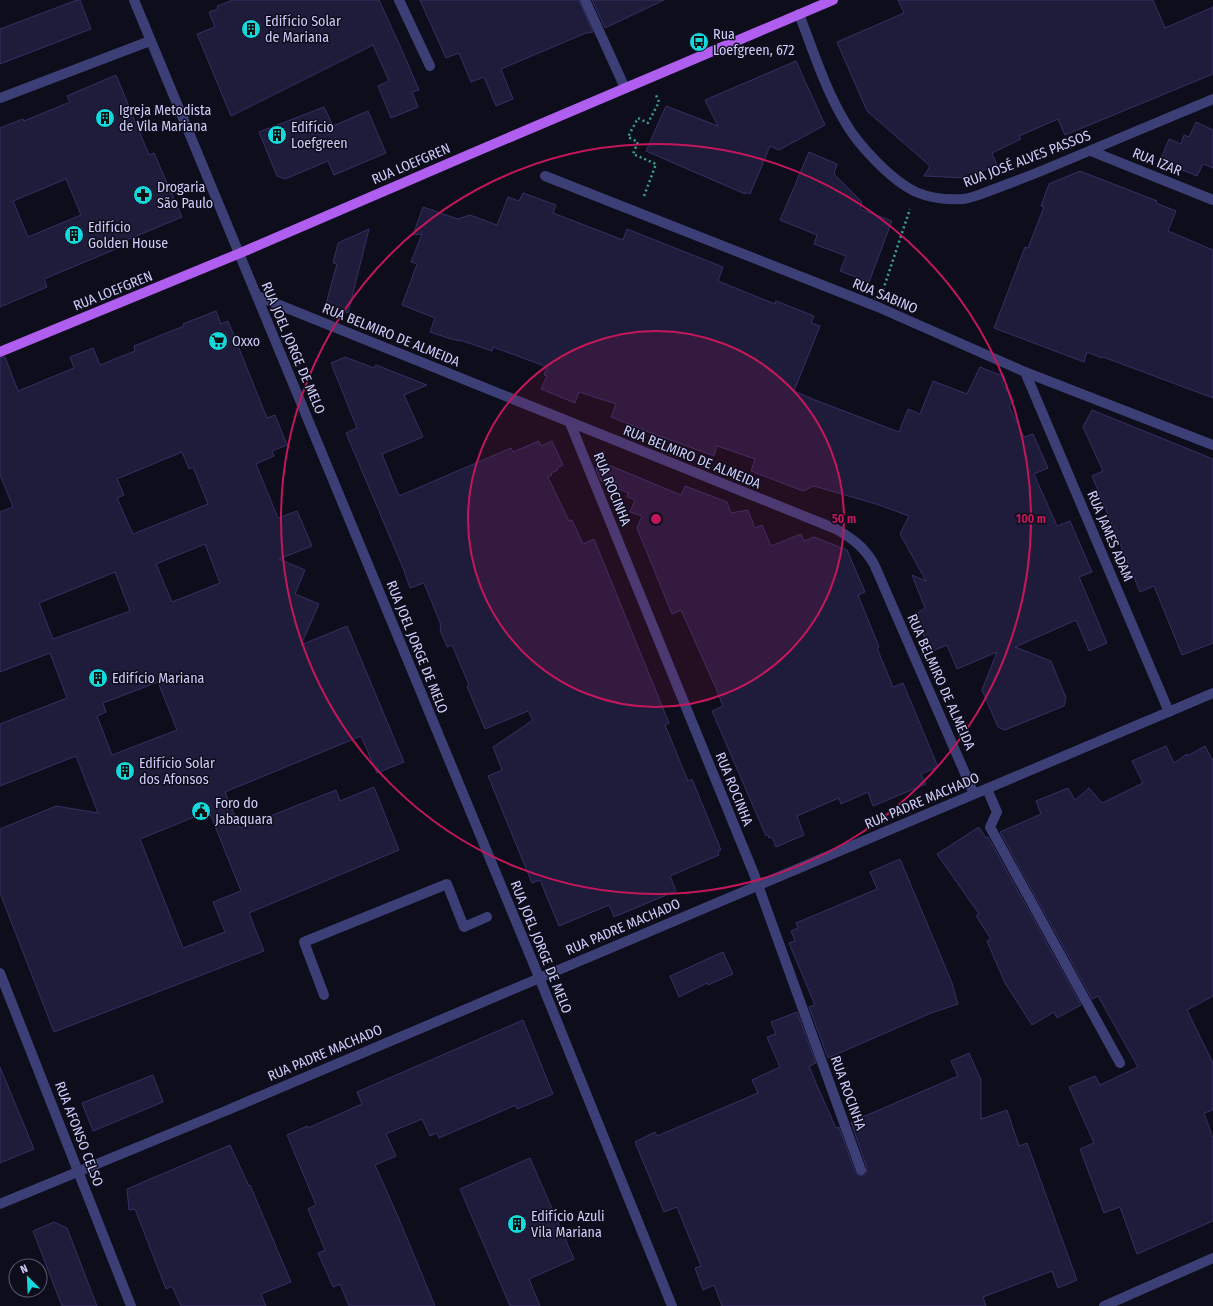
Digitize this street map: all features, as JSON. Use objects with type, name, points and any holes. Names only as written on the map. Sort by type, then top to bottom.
[{"type":"main road","name":"RUA LOEFGREN","points":[[0,352],[238,254],[833,0]]},
{"type":"street","name":"RUA JOEL JORGE DE MELO","points":[[134,0],[539,977],[672,1306]]},
{"type":"street","points":[[399,0],[430,66]]},
{"type":"street","points":[[585,0],[625,88]]},
{"type":"street","name":"RUA JOSÉ ALVES PASSOS","points":[[799,14],[828,89],[845,123],[864,149],[879,164],[901,183],[915,191],[929,196],[964,199],[1006,185],[1091,151],[1213,99]]},
{"type":"street","points":[[0,98],[150,41]]},
{"type":"street","name":"RUA IZAR","points":[[1091,151],[1213,200]]},
{"type":"street","name":"RUA SABINO","points":[[545,176],[878,307],[1024,372],[1213,445]]},
{"type":"street","name":"RUA BELMIRO DE ALMEIDA","points":[[257,296],[836,529],[850,538],[861,546],[869,555],[874,564],[974,794]]},
{"type":"street","name":"RUA JAMES ADAM","points":[[1024,372],[1169,712]]},
{"type":"street","name":"RUA ROCINHA","points":[[570,423],[758,885],[861,1170]]},
{"type":"street","name":"RUA PADRE MACHADO","points":[[0,1204],[223,1112],[1213,693]]},
{"type":"street","points":[[987,789],[997,812],[990,827],[1120,1063]]},
{"type":"street","points":[[324,995],[304,942],[447,884],[464,927],[487,917]]},
{"type":"street","name":"RUA AFONSO CELSO","points":[[0,973],[131,1306]]},
{"type":"street","points":[[1104,1306],[1213,1258]]},
{"type":"path","points":[[637,213],[656,164],[633,154],[638,142],[628,137],[638,118],[648,123],[659,102],[648,78]]},
{"type":"path","points":[[878,307],[915,191]]},
{"type":"building","points":[[80,0],[91,29],[0,64],[0,29]]},
{"type":"building","points":[[233,0],[379,0],[419,90],[412,92],[418,107],[391,118],[378,86],[389,81],[373,45],[231,116],[197,34],[215,27],[209,12],[218,9],[217,6]]},
{"type":"building","points":[[420,0],[579,0],[593,32],[586,33],[501,69],[513,99],[496,106],[484,77],[471,82],[459,53],[446,58]]},
{"type":"building","points":[[592,0],[664,0],[605,28]]},
{"type":"building","points":[[898,0],[1153,0],[1165,28],[1213,7],[1213,74],[1065,135],[1058,119],[1019,136],[1021,139],[992,153],[997,165],[965,178],[924,176],[930,166],[867,111],[837,42],[904,13]]},
{"type":"building","points":[[796,61],[825,125],[779,150],[770,146],[750,194],[746,192],[745,194],[646,151],[666,106],[718,126],[705,100]]},
{"type":"building","points":[[116,75],[149,155],[154,153],[182,217],[122,242],[123,246],[44,279],[47,287],[0,307],[0,128],[23,119],[24,121],[70,102],[67,96]],"holes":[[[66,179],[81,215],[28,237],[13,201]]]},
{"type":"building","points":[[324,107],[333,126],[368,111],[386,153],[334,175],[328,161],[285,179],[277,176],[259,132]]},
{"type":"building","points":[[1196,122],[1213,130],[1213,168],[1203,164],[1197,176],[1160,161],[1169,139],[1181,144],[1184,135],[1189,137]]},
{"type":"building","points":[[809,152],[837,164],[834,174],[862,202],[860,209],[892,221],[869,282],[840,271],[846,256],[814,244],[817,235],[780,220]]},
{"type":"building","points":[[1080,171],[1157,201],[1156,203],[1176,211],[1168,231],[1213,250],[1213,398],[1103,357],[1102,358],[1087,352],[1084,362],[994,328],[1025,247],[1028,248],[1044,207],[1041,206],[1049,184]]},
{"type":"building","points":[[523,193],[556,205],[553,213],[623,240],[627,229],[723,267],[718,281],[775,304],[776,301],[814,316],[811,323],[820,326],[794,391],[815,400],[899,432],[908,409],[920,414],[933,381],[967,394],[980,367],[1005,377],[1002,383],[1014,401],[1009,406],[1024,437],[1033,434],[1048,468],[1034,474],[1057,526],[1070,521],[1092,572],[1079,577],[1107,643],[1089,651],[1076,620],[1015,647],[1051,661],[1066,698],[1064,706],[1005,730],[998,727],[982,690],[997,652],[957,669],[947,645],[930,652],[916,614],[925,608],[912,575],[926,581],[900,534],[909,516],[876,504],[814,486],[803,491],[751,471],[755,459],[717,446],[714,456],[611,417],[616,404],[579,392],[575,403],[541,389],[547,376],[544,375],[547,367],[493,347],[492,351],[430,332],[435,318],[402,305],[417,264],[411,262],[422,234],[413,235],[423,207],[458,219],[470,215],[497,225],[508,197],[519,201]]},
{"type":"building","points":[[369,229],[348,313],[326,304],[337,264],[333,263],[338,243]]},
{"type":"building","points":[[216,311],[221,324],[228,321],[267,418],[275,415],[287,445],[272,451],[274,456],[256,464],[278,518],[297,511],[312,546],[279,559],[305,570],[295,594],[319,604],[301,645],[347,626],[404,762],[377,773],[361,736],[225,792],[240,828],[336,790],[340,801],[374,787],[399,850],[249,913],[264,951],[54,1032],[0,893],[0,829],[56,806],[98,813],[76,756],[0,786],[0,724],[67,698],[50,653],[0,672],[0,512],[13,507],[0,475],[0,358],[5,357],[18,391],[74,368],[70,357],[93,348],[100,365],[135,351],[134,346],[184,326],[183,324]],"holes":[[[182,452],[189,469],[193,467],[208,504],[133,534],[117,498],[124,495],[117,479]],[[205,544],[220,583],[172,602],[156,564]],[[115,572],[130,611],[53,639],[39,603]],[[158,682],[177,730],[112,755],[97,716],[106,712],[103,703]],[[209,811],[241,891],[213,902],[225,932],[183,948],[140,839]]]},
{"type":"building","points":[[345,357],[374,368],[376,365],[427,385],[404,395],[423,437],[382,454],[399,496],[511,448],[513,452],[539,441],[541,446],[552,441],[563,465],[557,468],[558,470],[551,473],[552,475],[548,477],[569,521],[572,520],[583,544],[594,539],[669,723],[665,725],[688,781],[692,779],[721,850],[718,851],[719,855],[670,876],[676,891],[614,917],[609,905],[559,926],[540,880],[532,883],[488,776],[502,770],[493,747],[533,720],[528,711],[485,729],[452,645],[447,647],[440,630],[441,625],[424,583],[410,588],[346,433],[357,428],[331,363]]},
{"type":"building","points":[[1092,410],[1213,459],[1213,643],[1182,655],[1154,586],[1140,592],[1092,476],[1103,471],[1083,427]]},
{"type":"building","points":[[599,461],[681,495],[685,486],[727,502],[731,513],[748,510],[755,528],[762,525],[771,546],[801,534],[804,541],[814,537],[847,550],[865,592],[858,595],[893,687],[903,683],[938,767],[921,774],[926,784],[873,806],[868,792],[841,804],[839,798],[797,816],[804,835],[776,847],[772,837],[769,838],[768,835],[766,836],[712,711],[723,706],[715,686],[681,610],[672,614],[637,528],[642,516],[630,512],[635,500],[627,497],[628,493],[601,481],[596,469]]},
{"type":"building","points":[[1166,746],[1174,763],[1187,754],[1187,756],[1205,746],[1213,761],[1213,996],[1187,1010],[1213,1063],[1213,1110],[1204,1113],[1213,1138],[1213,1221],[1137,1254],[1120,1207],[1104,1213],[1080,1149],[1094,1143],[1069,1087],[1095,1076],[1100,1085],[1138,1067],[1098,996],[1092,999],[1000,832],[1041,814],[1036,801],[1068,788],[1075,800],[1089,788],[1102,803],[1143,783],[1132,761]]},
{"type":"building","points":[[979,827],[986,838],[988,837],[1081,1005],[1057,1018],[1054,1012],[1032,1025],[1005,983],[987,941],[991,939],[976,916],[979,914],[937,854]]},
{"type":"building","points":[[900,859],[952,983],[958,1004],[931,1013],[828,1058],[809,1007],[815,1005],[789,943],[795,941],[791,931],[798,928],[796,923],[877,889],[870,872]]},
{"type":"building","points":[[723,952],[733,974],[708,985],[707,983],[679,997],[670,976]]},
{"type":"building","points":[[797,1012],[816,1063],[809,1066],[836,1128],[839,1127],[855,1172],[859,1176],[866,1174],[867,1168],[851,1122],[958,1076],[951,1061],[969,1053],[981,1080],[981,1119],[1007,1110],[1019,1146],[1027,1143],[1077,1280],[1058,1288],[1052,1271],[983,1297],[986,1306],[722,1306],[714,1285],[703,1290],[695,1268],[701,1266],[677,1207],[664,1212],[635,1142],[655,1132],[657,1136],[758,1093],[752,1080],[780,1067],[767,1037],[776,1034],[771,1022]]},
{"type":"building","points":[[523,1020],[553,1094],[517,1109],[516,1105],[439,1138],[437,1133],[430,1136],[422,1119],[386,1134],[396,1156],[375,1165],[435,1306],[349,1306],[340,1284],[333,1287],[318,1253],[325,1250],[308,1209],[316,1205],[287,1135],[307,1126],[308,1128],[362,1104],[357,1092]]},
{"type":"building","points":[[0,1067],[34,1149],[0,1163]]},
{"type":"building","points":[[153,1075],[163,1102],[93,1131],[82,1103]]},
{"type":"building","points":[[230,1145],[249,1186],[250,1185],[291,1282],[261,1294],[266,1306],[181,1306],[172,1286],[166,1289],[135,1209],[129,1210],[127,1189]]},
{"type":"building","name":"Edifício Azuli Vila Mariana","points":[[530,1158],[574,1259],[529,1279],[540,1306],[510,1306],[460,1189]]},
{"type":"building","points":[[54,1222],[67,1228],[97,1306],[62,1306],[48,1270],[48,1258],[43,1258],[33,1231]]},
{"type":"place","name":"Edifício Solar de Mariana","points":[[251,29]]},
{"type":"place","name":"Rua Loefgreen, 672","points":[[699,42]]},
{"type":"place","name":"Igreja Metodista de Vila Mariana","points":[[105,118]]},
{"type":"place","name":"Edifício Loefgreen","points":[[277,135]]},
{"type":"place","name":"Drogaria São Paulo","points":[[143,195]]},
{"type":"place","name":"Edifício Golden House","points":[[74,235]]},
{"type":"place","name":"Oxxo","points":[[218,341]]},
{"type":"place","name":"Edifício Mariana","points":[[98,678]]},
{"type":"place","name":"Edifício Solar dos Afonsos","points":[[125,771]]},
{"type":"place","name":"Foro do Jabaquara","points":[[201,811]]},
{"type":"place","name":"Edifício Azuli Vila Mariana","points":[[517,1224]]}]
